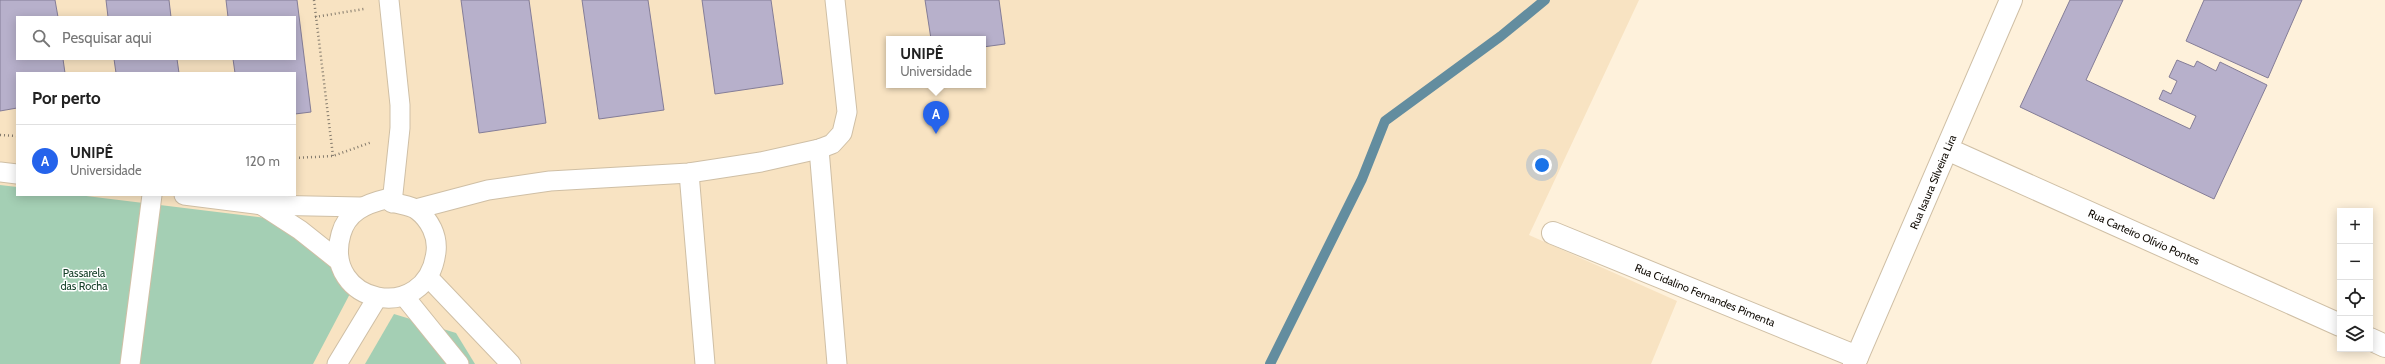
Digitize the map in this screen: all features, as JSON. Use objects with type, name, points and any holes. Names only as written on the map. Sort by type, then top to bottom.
[{"type":"street","name":"Rua Isaura Silveira Lira","points":[[1856,360],[2011,0]]},
{"type":"street","name":"Rua Carteiro Olívio Pontes","points":[[1947,149],[2337,324]]},
{"type":"street","name":"Rua Cidalino Fernandes Pimenta","points":[[1554,233],[1856,360]]},
{"type":"street","points":[[2373,340],[2385,346]]},
{"type":"lane","points":[[389,0],[400,105],[400,128],[392,203]]},
{"type":"lane","points":[[192,196],[262,205],[361,207],[386,199],[392,203],[416,208],[488,190],[550,181],[689,173],[761,162],[819,149],[832,144],[842,133],[847,112],[835,0]]},
{"type":"lane","points":[[819,149],[837,364]]},
{"type":"lane","points":[[0,172],[16,174]]},
{"type":"lane","points":[[689,173],[705,364]]},
{"type":"lane","points":[[130,364],[152,196]]},
{"type":"lane","points":[[262,205],[300,230],[339,261],[349,281],[366,294],[377,298],[394,298],[404,296],[418,289],[428,277],[435,263],[437,248],[434,233],[427,219],[416,208]]},
{"type":"lane","points":[[339,261],[339,241],[342,231],[349,218],[361,207]]},
{"type":"lane","points":[[428,277],[511,364]]},
{"type":"lane","points":[[404,296],[459,364]]},
{"type":"lane","points":[[337,364],[377,298]]},
{"type":"path","points":[[314,0],[315,18],[334,156]]},
{"type":"path","points":[[315,18],[366,9]]},
{"type":"path","points":[[0,136],[16,136]]},
{"type":"path","points":[[296,158],[334,156],[373,142]]},
{"type":"shaded area","points":[[0,0],[1639,0],[1529,235],[1677,301],[1651,364],[0,364]]},
{"type":"green space","name":"Passarela das Rocha","points":[[0,185],[16,187],[16,196],[86,196],[282,220],[353,288],[313,364],[0,364]]},
{"type":"green space","points":[[394,314],[456,333],[475,364],[365,364]]},
{"type":"building","points":[[0,0],[55,0],[58,16],[16,16],[16,60],[63,60],[65,72],[16,72],[16,108],[0,111]]},
{"type":"building","points":[[106,0],[169,0],[171,16],[108,16]]},
{"type":"building","points":[[226,0],[297,0],[311,112],[296,114],[296,72],[235,72],[233,60],[296,60],[296,16],[228,16]]},
{"type":"building","points":[[461,0],[529,0],[546,123],[479,133]]},
{"type":"building","points":[[582,0],[648,0],[664,110],[599,119]]},
{"type":"building","points":[[702,0],[771,0],[783,84],[715,94]]},
{"type":"building","points":[[925,0],[999,0],[1005,44],[986,47],[986,36],[931,36]]},
{"type":"building","points":[[2070,0],[2123,0],[2086,80],[2190,129],[2196,116],[2159,99],[2163,90],[2171,94],[2177,81],[2169,77],[2177,60],[2194,67],[2197,61],[2216,71],[2220,62],[2267,85],[2214,199],[2020,107]]},
{"type":"building","points":[[2204,0],[2302,0],[2268,78],[2186,41]]},
{"type":"building","points":[[114,60],[177,60],[179,72],[116,72]]},
{"type":"waterway","points":[[1270,364],[1362,179],[1385,121],[1501,36],[1545,0]]},
{"type":"place","name":"UNIPÊ","points":[[936,134]]}]
